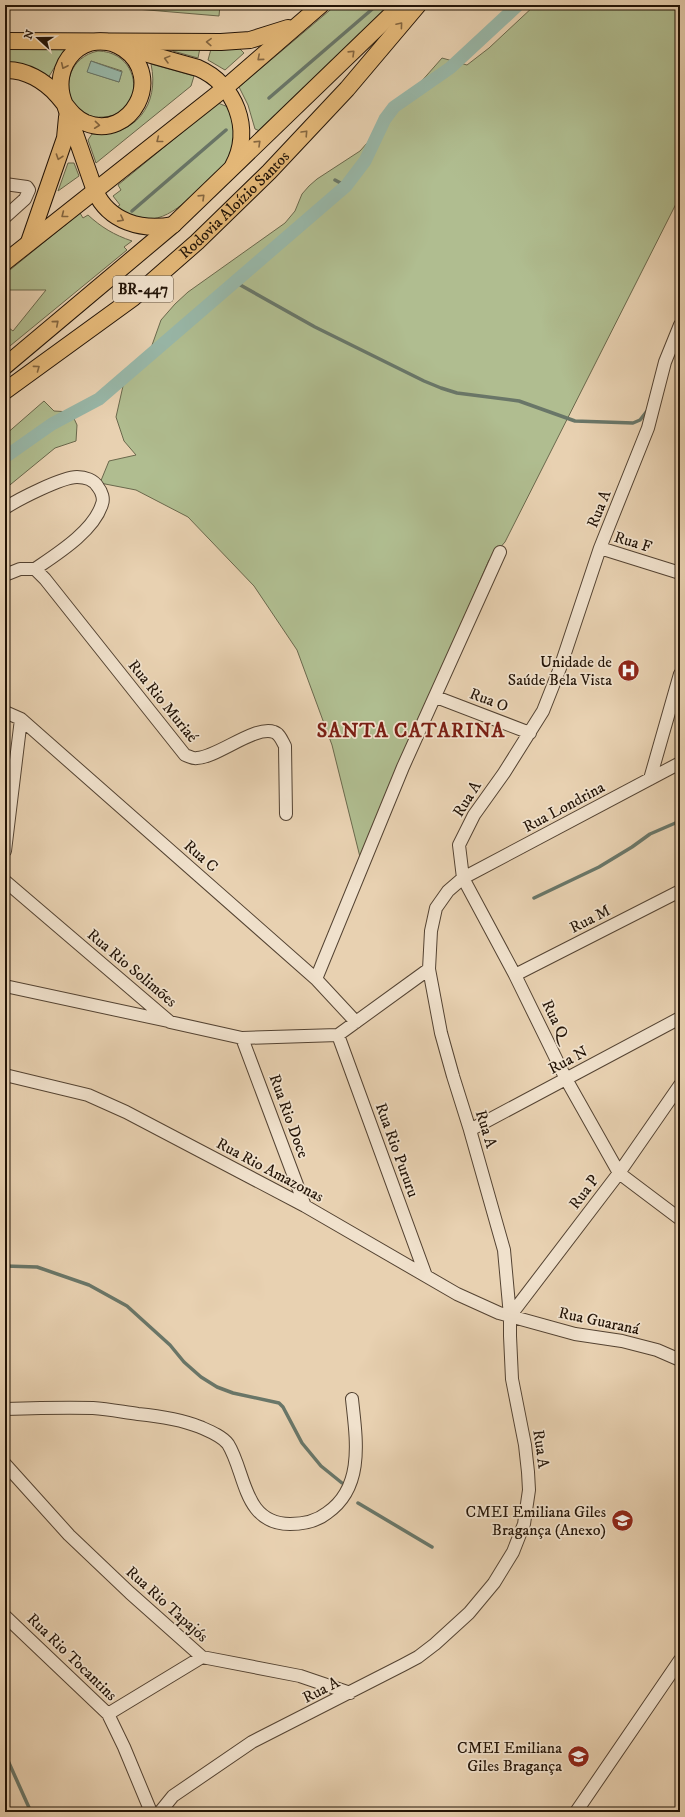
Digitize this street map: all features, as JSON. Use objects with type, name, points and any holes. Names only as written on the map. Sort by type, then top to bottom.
[{"type":"main road","points":[[5,262],[225,88],[321,5]]},
{"type":"main road","points":[[5,366],[174,224],[402,5]]},
{"type":"main road","name":"Rodovia Aloízio Santos","points":[[5,391],[133,298],[197,242],[269,172],[347,89],[418,5]]},
{"type":"main road","points":[[5,40],[109,43],[235,41],[267,36],[301,22]]},
{"type":"main road","points":[[5,70],[25,73],[43,82],[58,96],[78,119],[95,125],[114,124],[129,114],[140,99],[142,80],[137,63],[124,49],[109,43]]},
{"type":"main road","points":[[174,224],[159,227],[144,227],[128,222],[106,209],[100,201],[61,97],[60,78],[66,61],[80,48],[109,43],[198,68],[215,77],[225,88],[238,110],[242,134],[236,159],[230,170]]},
{"type":"main road","points":[[29,242],[65,138],[67,127],[65,105]]},
{"type":"street","points":[[5,184],[27,187],[29,190],[25,199],[5,217]]},
{"type":"street","name":"Rua A","points":[[160,1812],[173,1796],[252,1742],[418,1657],[469,1613],[494,1583],[520,1538],[527,1509],[528,1472],[525,1445],[512,1379],[510,1316],[504,1250],[441,1033],[430,969],[431,931],[436,908],[448,891],[463,878],[459,845],[474,815],[530,734],[543,711],[560,668],[600,548],[648,428],[665,362],[680,325]]},
{"type":"street","points":[[5,508],[17,500],[68,479],[77,477],[92,481],[98,486],[101,493],[102,504],[98,512],[74,542],[35,569],[20,570],[5,575]]},
{"type":"street","name":"Rua F","points":[[600,548],[680,573]]},
{"type":"street","points":[[316,979],[403,767],[500,552]]},
{"type":"street","name":"Rua Rio Muriaé","points":[[35,569],[45,579],[185,755],[196,759],[206,757],[257,732],[274,732],[281,737],[285,746],[286,814]]},
{"type":"street","points":[[650,779],[680,674]]},
{"type":"street","name":"Rua O","points":[[436,696],[530,734]]},
{"type":"street","name":"Rua C","points":[[5,712],[21,719],[316,979],[356,1022]]},
{"type":"street","points":[[5,852],[21,719]]},
{"type":"street","name":"Rua Londrina","points":[[463,878],[680,763]]},
{"type":"street","name":"Rua Q","points":[[463,878],[515,975],[566,1079],[619,1173]]},
{"type":"street","name":"Rua Rio Solimões","points":[[5,881],[170,1022],[242,1038],[338,1035]]},
{"type":"street","name":"Rua M","points":[[515,975],[680,891]]},
{"type":"street","points":[[338,1035],[430,969]]},
{"type":"street","points":[[5,986],[170,1022]]},
{"type":"street","name":"Rua N","points":[[470,1130],[680,1018]]},
{"type":"street","name":"Rua Rio Pururu","points":[[338,1035],[426,1276]]},
{"type":"street","name":"Rua Rio Doce","points":[[242,1038],[305,1206]]},
{"type":"street","name":"Rua Rio Amazonas","points":[[5,1075],[88,1096],[126,1112],[305,1206],[480,1306],[510,1316]]},
{"type":"street","name":"Rua P","points":[[510,1316],[619,1173],[680,1085]]},
{"type":"street","points":[[619,1173],[680,1219]]},
{"type":"street","name":"Rua Guaraná","points":[[510,1316],[576,1334],[622,1341],[657,1350],[680,1360]]},
{"type":"street","points":[[5,1409],[94,1408],[166,1417],[199,1426],[216,1434],[227,1444],[236,1461],[250,1499],[257,1510],[266,1518],[276,1522],[299,1524],[322,1517],[333,1510],[349,1489],[353,1477],[357,1452],[352,1399]]},
{"type":"street","name":"Rua Rio Tapajós","points":[[5,1464],[69,1535],[130,1594],[202,1657],[300,1676],[350,1693]]},
{"type":"street","name":"Rua Rio Tocantins","points":[[5,1616],[108,1714],[124,1747],[151,1812]]},
{"type":"street","points":[[108,1714],[202,1657]]},
{"type":"street","points":[[576,1812],[680,1660]]},
{"type":"green space","points":[[89,5],[220,5],[219,16]]},
{"type":"green space","points":[[336,5],[392,5],[260,131],[255,129],[248,105],[239,87]]},
{"type":"green space","points":[[535,5],[680,5],[680,196],[505,542],[489,560],[360,857],[332,745],[297,650],[254,586],[188,517],[136,490],[100,483],[109,461],[136,455],[124,441],[116,417],[123,386],[129,375],[142,362],[151,348],[161,320],[175,304],[188,292],[285,223],[295,211],[302,194],[309,186],[317,179],[360,151],[442,58],[467,65],[489,48]]},
{"type":"green space","points":[[5,47],[59,48],[65,50],[48,78],[5,65]]},
{"type":"green space","points":[[173,48],[200,48],[198,58],[173,51]]},
{"type":"green space","points":[[239,48],[244,53],[225,70],[208,60],[211,49]]},
{"type":"green space","points":[[98,51],[113,54],[124,61],[131,72],[134,83],[132,95],[127,106],[118,113],[104,117],[90,116],[79,110],[72,100],[69,89],[70,77],[75,66],[84,57]],"holes":[[[91,61],[122,71],[119,82],[88,72]]]},
{"type":"green space","points":[[151,64],[194,76],[191,86],[96,163],[88,140],[92,134],[107,134],[121,130],[132,124],[141,116],[148,105],[152,93],[153,79]]},
{"type":"green space","points":[[218,103],[228,107],[236,131],[229,160],[188,200],[168,214],[157,218],[147,219],[134,216],[115,208],[120,205],[113,196],[121,190],[118,185]]},
{"type":"green space","points":[[68,163],[74,163],[79,176],[58,191]]},
{"type":"green space","points":[[80,213],[83,218],[88,215],[108,230],[132,241],[124,247],[127,250],[5,350],[5,325],[13,331],[46,290],[5,290],[5,274]]},
{"type":"green space","points":[[44,401],[54,411],[71,412],[77,425],[76,441],[55,448],[5,489],[5,435]]},
{"type":"shaded area","points":[[91,61],[122,72],[119,82],[87,72]]},
{"type":"waterway","points":[[269,98],[377,5]]},
{"type":"waterway","points":[[5,457],[52,424],[99,399],[346,186],[365,161],[385,119],[394,107],[450,68],[518,5]]},
{"type":"waterway","points":[[132,211],[226,130]]},
{"type":"waterway","points":[[335,180],[346,186]]},
{"type":"waterway","points":[[235,282],[315,327],[441,388],[457,393],[519,401],[575,421],[633,423],[640,420],[647,411]]},
{"type":"waterway","points":[[534,898],[599,867],[650,834],[680,821]]},
{"type":"waterway","points":[[5,1266],[37,1267],[89,1285],[127,1306],[170,1345],[184,1362],[201,1377],[217,1387],[233,1393],[279,1403],[283,1407],[302,1443],[321,1466],[342,1483]]},
{"type":"waterway","points":[[358,1503],[432,1547]]},
{"type":"waterway","points":[[5,1754],[31,1812]]},
{"type":"place","name":"Unidade de Saúde Bela Vista","points":[[628,671]]},
{"type":"place","name":"CMEI Emiliana Giles Bragança (Anexo)","points":[[622,1521]]},
{"type":"place","name":"CMEI Emiliana Giles Bragança","points":[[578,1757]]},
{"type":"district","name":"SANTA CATARINA","points":[[411,731]]}]
